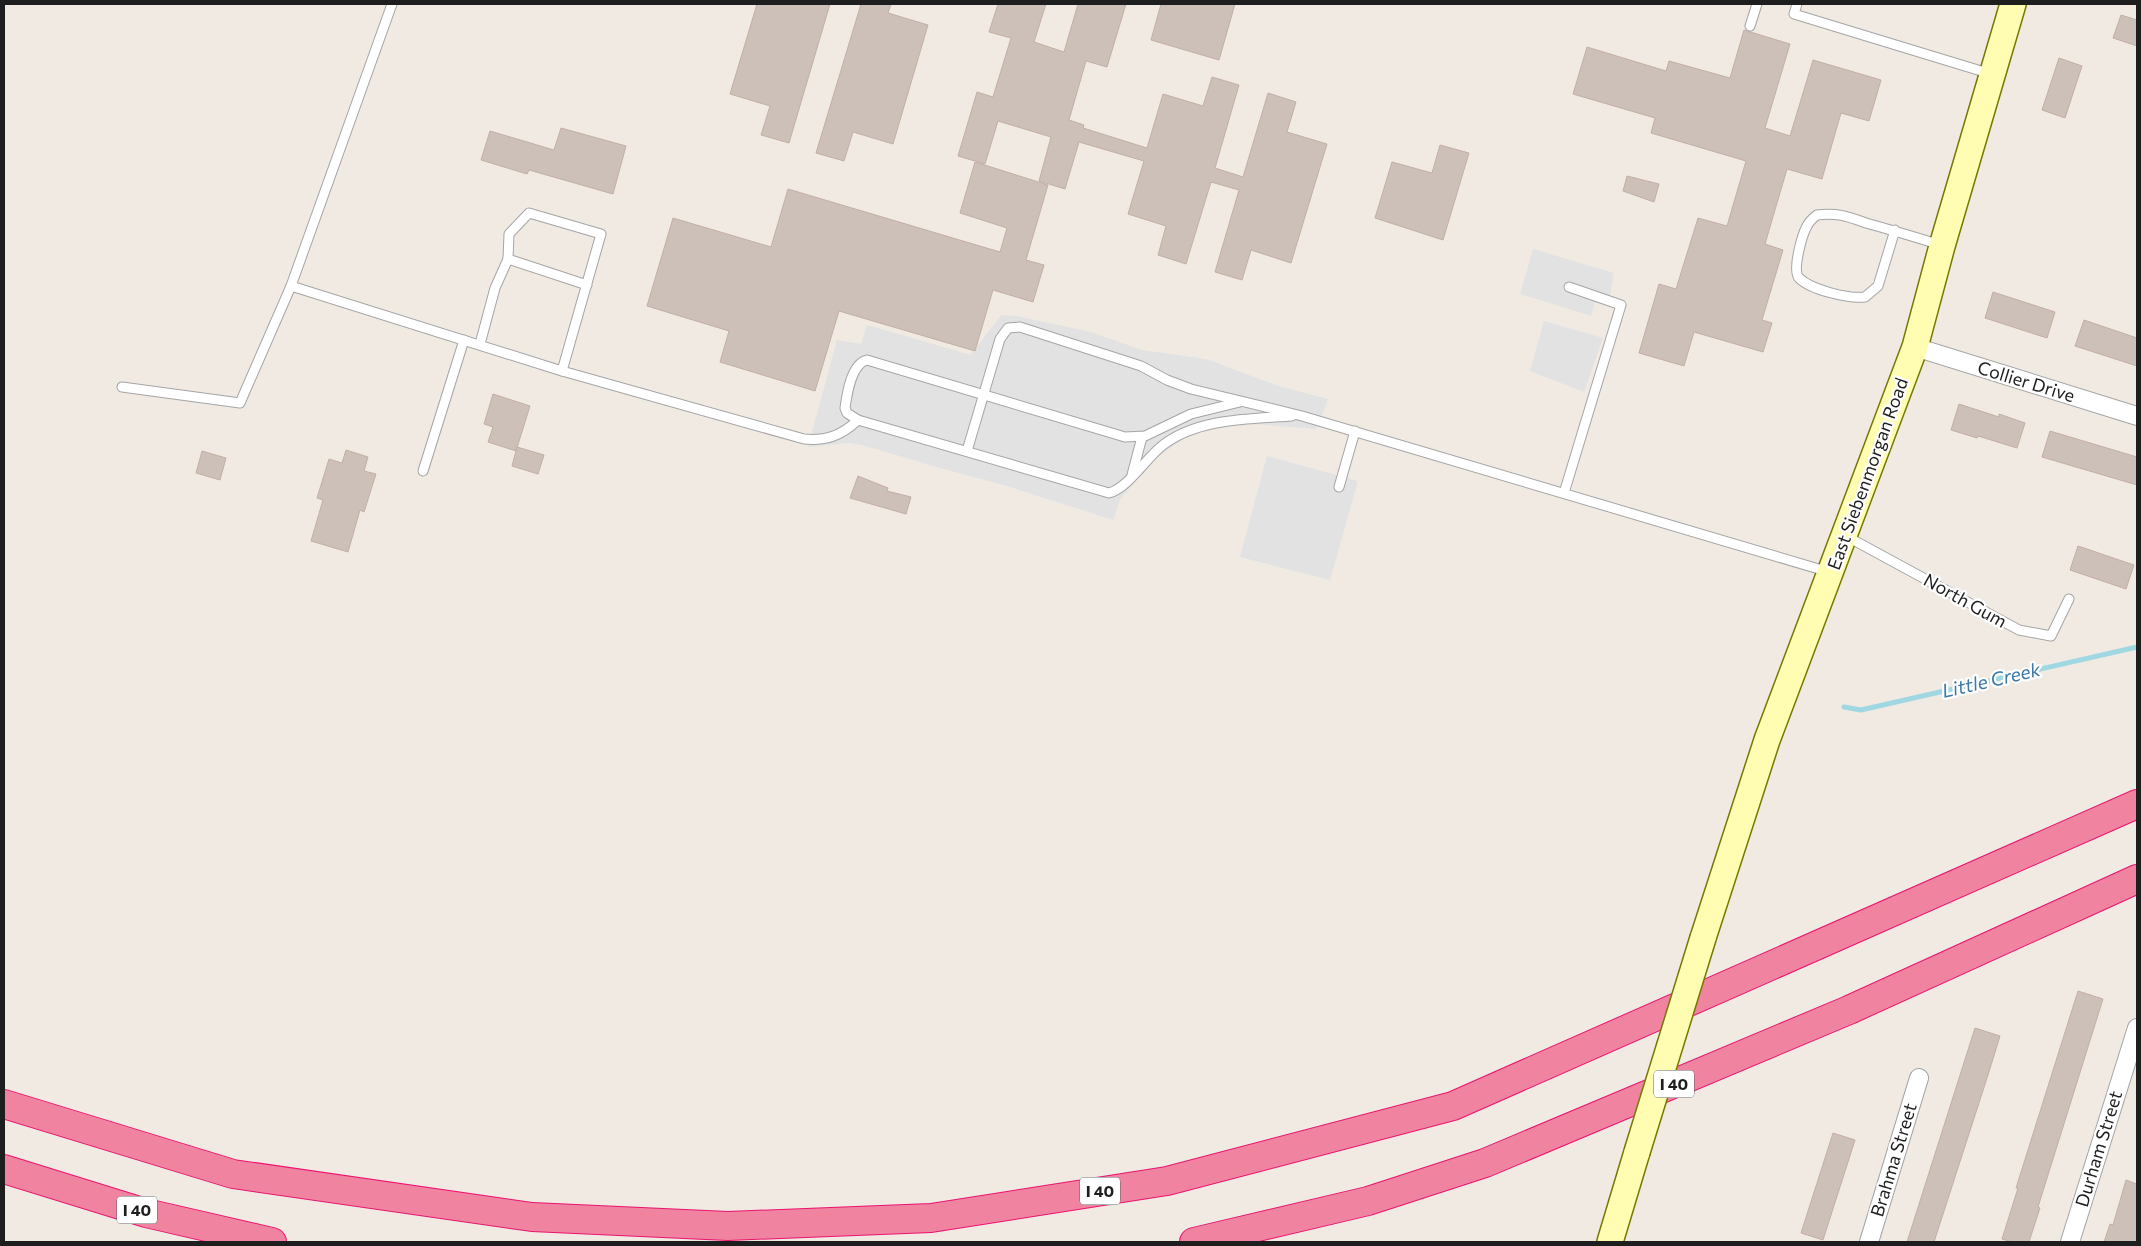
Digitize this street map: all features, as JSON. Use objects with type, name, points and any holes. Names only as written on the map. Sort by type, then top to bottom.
[{"type":"highway","name":"I 40","points":[[4,1104],[233,1174],[532,1217],[728,1226],[931,1218],[1167,1181],[1453,1106],[2137,804]]},
{"type":"highway","name":"I 40","points":[[1194,1242],[1368,1201],[1486,1163],[1840,1014],[2137,879]]},
{"type":"highway","name":"I 40","points":[[4,1169],[146,1213],[272,1242]]},
{"type":"street","name":"East Siebenmorgan Road","points":[[1610,1242],[1703,938],[1767,740],[1846,536],[1915,347],[1942,246],[2013,4]]},
{"type":"street","name":"Collier Drive","points":[[1915,347],[2137,416]]},
{"type":"street","name":"Durham Street","points":[[2070,1242],[2137,1028]]},
{"type":"street","name":"Brahma Street","points":[[1869,1242],[1919,1078]]},
{"type":"lane","points":[[122,386],[240,403],[290,286],[392,4]]},
{"type":"lane","points":[[1750,26],[1757,4]]},
{"type":"lane","points":[[1797,4],[1794,14],[1992,74]]},
{"type":"lane","points":[[480,344],[495,288],[508,258],[509,234],[529,213],[601,234],[562,371]]},
{"type":"lane","points":[[1895,230],[1878,286],[1865,297],[1849,296],[1823,290],[1799,278],[1796,262],[1806,227],[1817,215],[1842,214],[1895,230],[1942,246]]},
{"type":"lane","points":[[508,258],[587,285]]},
{"type":"lane","points":[[290,286],[562,371],[804,439],[817,440],[846,432],[858,420]]},
{"type":"lane","points":[[1564,493],[1621,305],[1569,288]]},
{"type":"lane","points":[[967,452],[1000,339],[1008,328],[1014,326],[1141,366],[1167,380],[1190,389],[1355,431],[1831,573]]},
{"type":"lane","points":[[423,471],[464,340]]},
{"type":"lane","points":[[1245,402],[1191,414],[1142,437],[1125,437],[871,360],[864,360],[855,370],[845,408],[847,413],[858,420],[1101,492],[1117,491],[1164,444],[1182,433],[1195,428],[1252,419],[1302,416]]},
{"type":"lane","points":[[1339,487],[1355,431]]},
{"type":"lane","points":[[1131,478],[1142,437]]},
{"type":"lane","name":"North Gum","points":[[1846,536],[2019,630],[2051,636],[2069,599]]},
{"type":"shaded area","points":[[1533,249],[1614,273],[1608,305],[1595,303],[1591,316],[1520,294]]},
{"type":"shaded area","points":[[1001,315],[1016,316],[1091,332],[1142,350],[1206,359],[1278,386],[1328,399],[1316,429],[1231,422],[1185,438],[1150,462],[1120,500],[1113,520],[1007,486],[862,445],[849,443],[808,447],[837,340],[861,344],[867,325],[971,355]]},
{"type":"shaded area","points":[[1544,321],[1603,338],[1584,392],[1530,371]]},
{"type":"shaded area","points":[[1267,456],[1358,481],[1330,580],[1240,557]]},
{"type":"building","points":[[757,4],[830,4],[789,143],[761,135],[770,106],[730,94]]},
{"type":"building","points":[[861,4],[891,4],[888,13],[928,25],[893,144],[853,132],[844,161],[816,153]]},
{"type":"building","points":[[998,4],[1046,4],[1034,42],[1064,52],[1078,4],[1126,4],[1107,67],[1086,61],[1069,120],[1084,125],[1083,128],[1147,148],[1163,94],[1203,106],[1212,77],[1239,85],[1215,168],[1243,177],[1268,93],[1296,102],[1287,132],[1327,144],[1291,263],[1251,250],[1242,280],[1215,272],[1239,190],[1211,182],[1186,264],[1158,255],[1166,226],[1128,214],[1144,161],[1079,142],[1065,189],[1039,181],[1051,137],[998,121],[985,164],[958,156],[977,92],[993,97],[1011,38],[989,32]]},
{"type":"building","points":[[1161,4],[1235,4],[1219,60],[1151,40]]},
{"type":"building","points":[[2121,15],[2137,20],[2137,46],[2113,38]]},
{"type":"building","points":[[1744,30],[1790,44],[1765,128],[1790,136],[1813,60],[1881,80],[1869,121],[1841,113],[1822,179],[1787,169],[1765,244],[1783,250],[1762,320],[1772,323],[1763,352],[1694,332],[1684,366],[1639,353],[1659,284],[1676,289],[1698,218],[1727,226],[1746,161],[1651,133],[1655,118],[1573,94],[1587,47],[1666,71],[1669,61],[1730,78]]},
{"type":"building","points":[[2059,58],[2082,66],[2065,118],[2042,110]]},
{"type":"building","points":[[561,128],[626,146],[613,194],[529,170],[527,174],[481,160],[490,131],[554,150]]},
{"type":"building","points":[[1440,145],[1469,153],[1443,240],[1375,218],[1392,162],[1432,173]]},
{"type":"building","points":[[975,162],[1048,185],[1026,260],[1044,265],[1033,302],[993,290],[975,351],[839,311],[815,391],[720,362],[729,331],[647,306],[673,218],[771,247],[788,189],[1000,252],[1007,228],[960,213]]},
{"type":"building","points":[[1627,176],[1659,184],[1654,202],[1623,191]]},
{"type":"building","points":[[1993,292],[2055,312],[2047,338],[1985,318]]},
{"type":"building","points":[[2084,320],[2137,338],[2137,366],[2075,346]]},
{"type":"building","points":[[493,394],[530,406],[516,451],[488,442],[493,427],[484,424]]},
{"type":"building","points":[[1959,404],[2025,423],[2017,448],[1951,430]]},
{"type":"building","points":[[2050,431],[2137,457],[2137,485],[2042,457]]},
{"type":"building","points":[[517,447],[544,455],[538,474],[512,466]]},
{"type":"building","points":[[346,450],[368,457],[364,471],[376,474],[364,512],[360,510],[348,552],[311,541],[323,500],[317,498],[329,459],[342,463]]},
{"type":"building","points":[[202,451],[226,458],[220,480],[196,473]]},
{"type":"building","points":[[858,476],[888,488],[887,491],[911,497],[906,514],[850,498]]},
{"type":"building","points":[[2078,546],[2134,565],[2126,589],[2070,570]]},
{"type":"building","points":[[2078,991],[2103,999],[2038,1207],[2040,1208],[2029,1242],[2012,1242],[2002,1239],[2018,1188],[2016,1188]]},
{"type":"building","points":[[1975,1028],[2000,1036],[1988,1075],[1934,1242],[1907,1242]]},
{"type":"building","points":[[1833,1133],[1855,1140],[1823,1240],[1801,1233]]},
{"type":"building","points":[[2126,1180],[2137,1184],[2137,1242],[2104,1242],[2110,1224],[2113,1225]]},
{"type":"waterway","name":"Little Creek","points":[[1844,707],[1861,710],[2137,647]]}]
